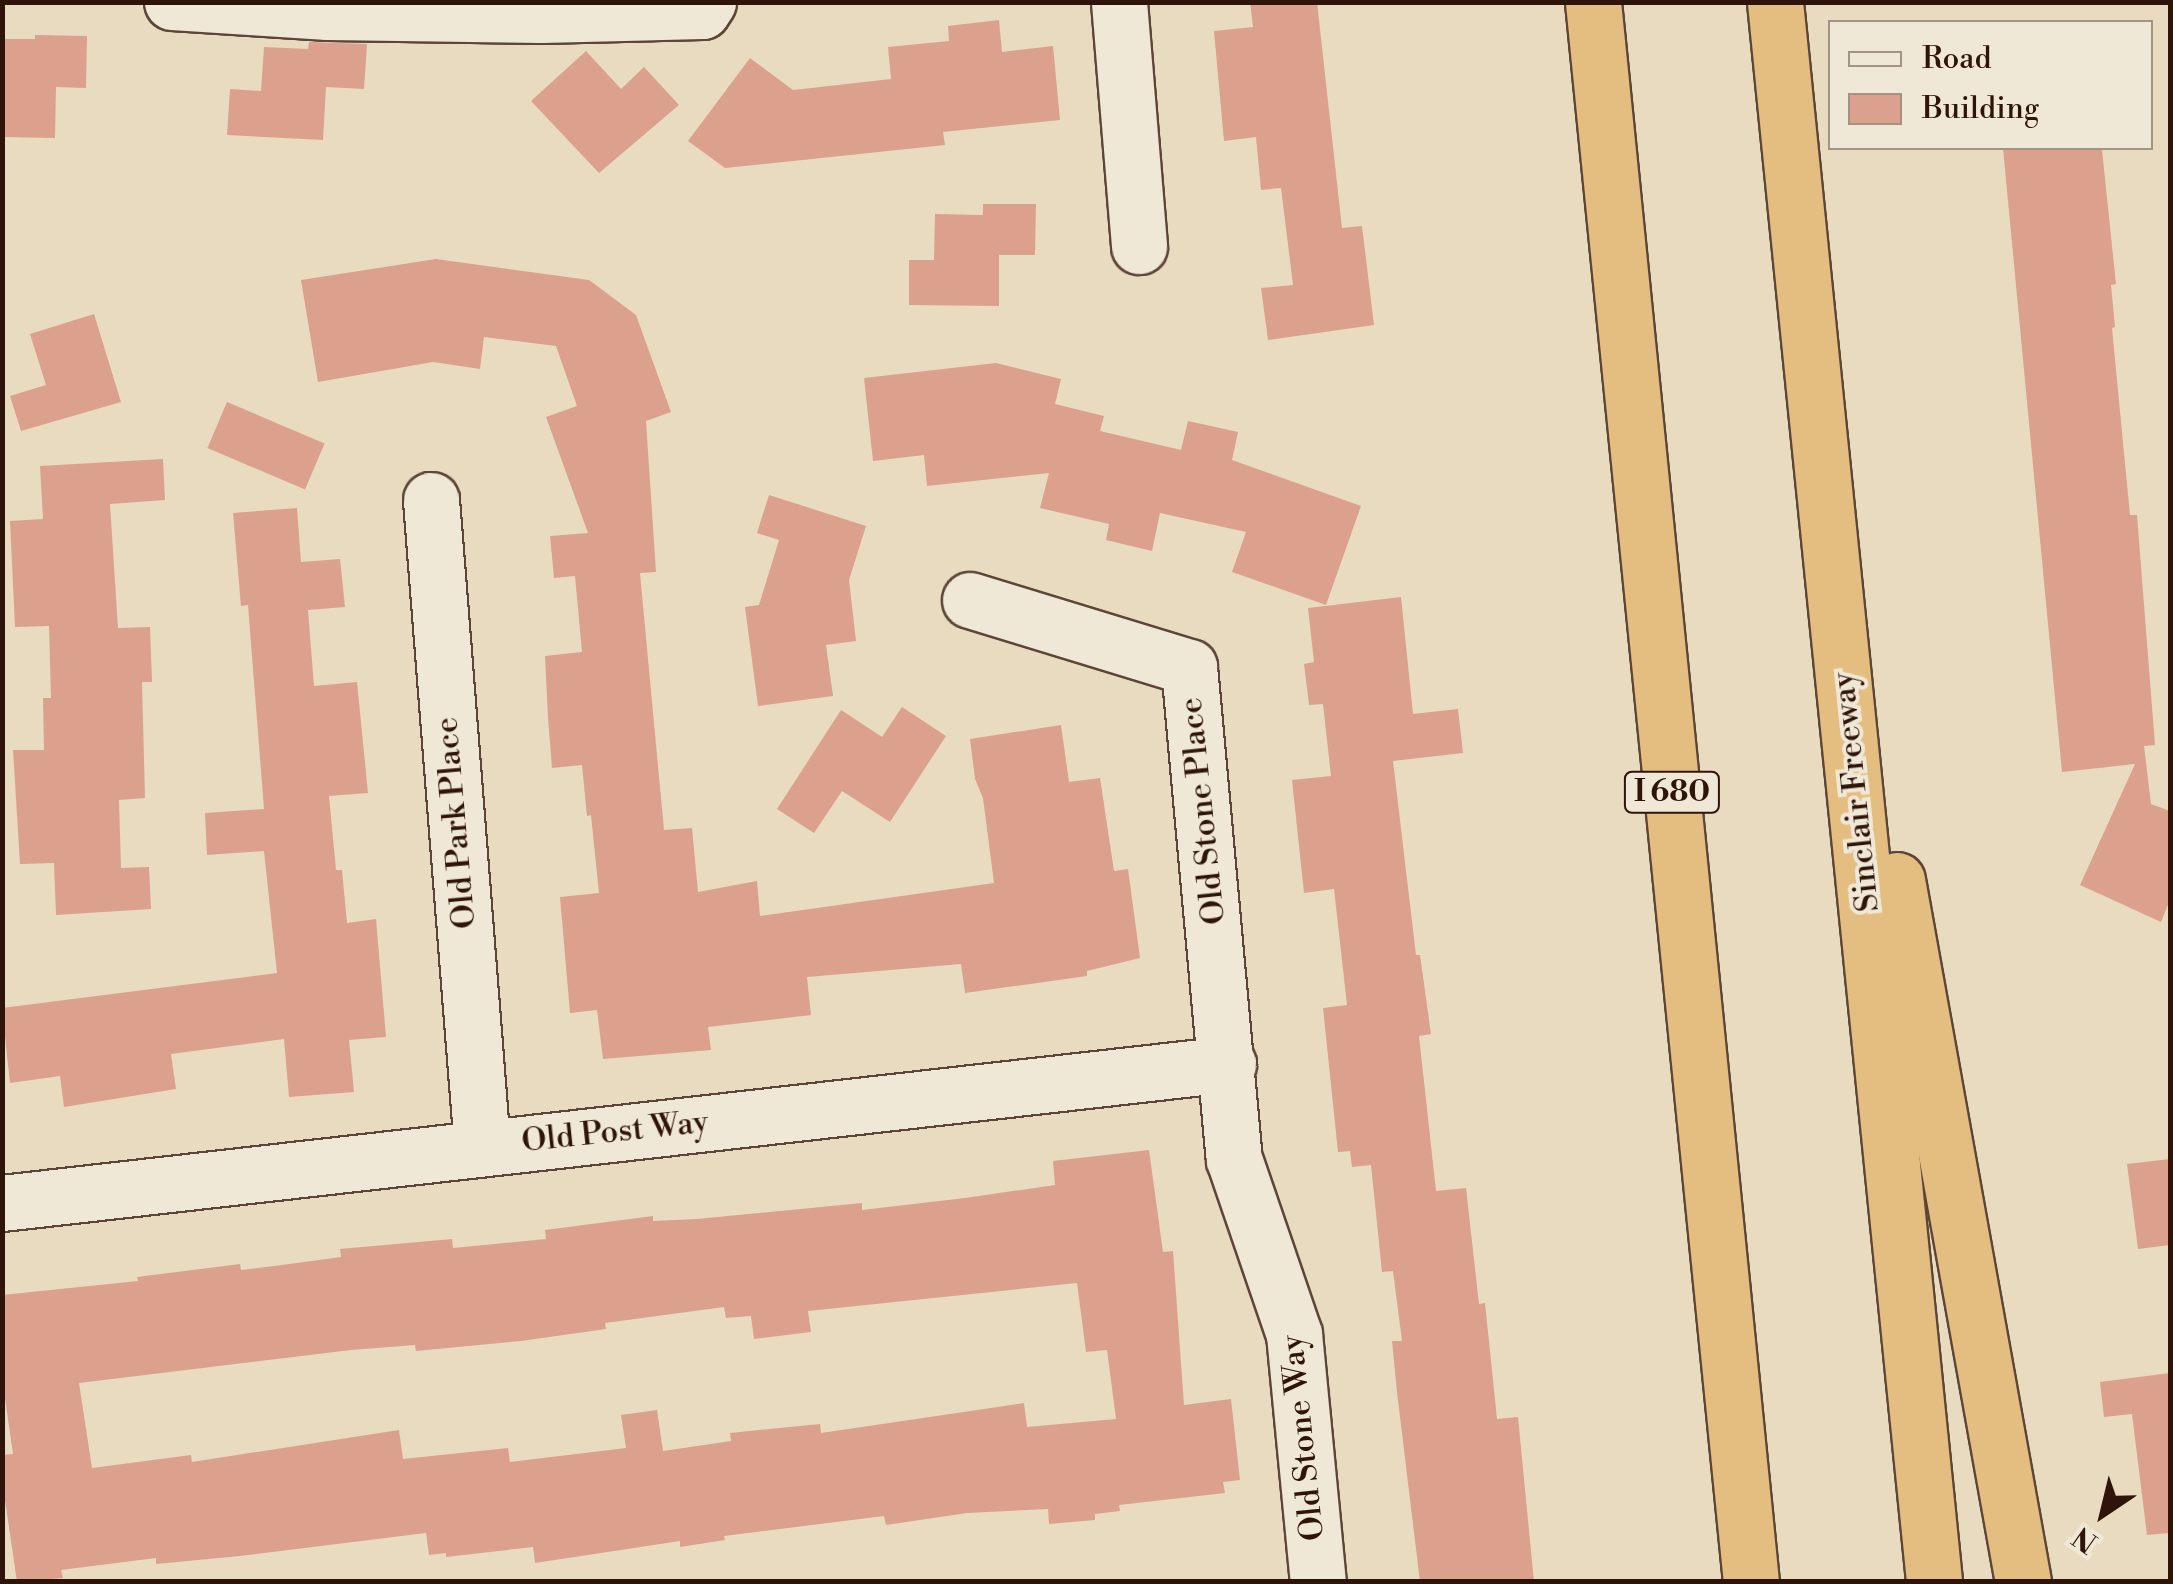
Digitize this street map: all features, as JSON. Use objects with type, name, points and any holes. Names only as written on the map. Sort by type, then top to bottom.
[{"type":"highway","name":"I 680","points":[[1593,2],[1751,1582]]},
{"type":"highway","name":"Sinclair Freeway","points":[[1774,2],[1934,1582]]},
{"type":"highway","points":[[1824,468],[2023,1582]]},
{"type":"street","points":[[172,2],[328,12],[540,15],[702,11],[708,2]]},
{"type":"street","points":[[1120,2],[1138,246]]},
{"type":"street","name":"Old Park Place","points":[[430,500],[482,1147]]},
{"type":"street","name":"Old Stone Place","points":[[970,600],[1188,667],[1228,1064]]},
{"type":"street","name":"Old Post Way","points":[[2,1202],[1228,1064]]},
{"type":"street","name":"Old Stone Way","points":[[1228,1064],[1234,1159],[1294,1334],[1318,1582]]},
{"type":"building","points":[[1250,2],[1317,2],[1342,228],[1362,226],[1374,325],[1268,340],[1261,288],[1293,285],[1281,188],[1261,190],[1256,137],[1224,141],[1214,31],[1253,27]]},
{"type":"building","points":[[999,20],[1002,52],[1053,46],[1060,120],[943,132],[945,145],[725,168],[688,141],[750,58],[793,90],[891,79],[888,47],[949,41],[948,26]]},
{"type":"building","points":[[35,35],[87,36],[86,88],[56,87],[55,138],[2,137],[2,39],[35,39]]},
{"type":"building","points":[[309,42],[367,44],[364,89],[326,87],[323,140],[227,135],[230,89],[261,91],[264,47],[308,49]]},
{"type":"building","points":[[586,51],[621,89],[644,67],[679,105],[599,173],[531,101]]},
{"type":"building","points":[[2003,150],[2102,150],[2116,284],[2111,285],[2115,327],[2112,328],[2130,515],[2137,515],[2155,745],[2144,746],[2151,804],[2170,811],[2170,900],[2161,922],[2080,885],[2135,764],[2062,772]]},
{"type":"building","points":[[983,204],[1036,204],[1035,255],[999,255],[999,306],[909,305],[909,260],[934,260],[935,214],[983,215]]},
{"type":"building","points":[[436,259],[589,280],[636,315],[671,412],[646,421],[656,572],[640,573],[664,830],[692,828],[698,892],[757,881],[760,916],[994,883],[983,798],[975,779],[970,739],[1061,725],[1069,782],[1100,778],[1114,871],[1128,869],[1140,958],[1087,971],[1087,976],[965,993],[961,964],[807,977],[811,1015],[708,1027],[711,1050],[603,1059],[597,1010],[570,1013],[560,897],[599,893],[591,815],[587,816],[582,765],[552,768],[548,718],[545,656],[582,652],[575,576],[554,578],[550,536],[588,533],[546,417],[577,406],[556,346],[484,337],[480,369],[433,362],[318,382],[301,280]]},
{"type":"building","points":[[94,314],[121,402],[21,431],[10,396],[46,385],[30,334]]},
{"type":"building","points":[[996,363],[1061,379],[1055,404],[1104,416],[1100,431],[1181,450],[1188,421],[1238,432],[1232,460],[1361,506],[1326,605],[1232,572],[1246,532],[1160,513],[1152,551],[1106,540],[1109,524],[1040,508],[1049,473],[927,486],[924,455],[873,461],[864,378]]},
{"type":"building","points":[[227,402],[325,443],[305,489],[207,448]]},
{"type":"building","points":[[163,459],[165,500],[110,504],[118,628],[150,627],[152,682],[142,682],[145,798],[119,800],[121,868],[149,867],[151,909],[56,915],[54,863],[20,864],[13,750],[44,750],[43,698],[51,698],[49,626],[15,627],[10,521],[43,519],[40,466]]},
{"type":"building","points":[[769,495],[866,526],[849,580],[856,641],[826,645],[833,696],[758,706],[745,607],[759,605],[779,540],[757,533]]},
{"type":"building","points":[[297,508],[301,562],[340,559],[345,607],[308,610],[314,686],[357,682],[368,793],[329,796],[336,870],[342,870],[347,923],[376,919],[386,1037],[349,1040],[354,1092],[289,1097],[284,1039],[171,1054],[176,1089],[64,1107],[60,1076],[10,1083],[2,1008],[277,973],[264,851],[207,855],[205,813],[264,809],[248,605],[241,606],[233,513]]},
{"type":"building","points":[[1401,597],[1413,714],[1458,709],[1463,753],[1393,761],[1416,955],[1420,955],[1431,1034],[1419,1036],[1436,1191],[1466,1188],[1479,1304],[1485,1303],[1497,1419],[1518,1417],[1534,1582],[1420,1582],[1392,1341],[1402,1341],[1393,1271],[1382,1272],[1371,1165],[1352,1167],[1350,1151],[1338,1152],[1323,1008],[1347,1005],[1334,889],[1304,893],[1292,780],[1331,776],[1323,704],[1309,705],[1304,664],[1314,662],[1308,608]]},
{"type":"building","points":[[902,707],[946,736],[890,822],[842,791],[814,833],[777,809],[841,710],[882,737]]},
{"type":"building","points":[[1149,1150],[1163,1252],[1173,1251],[1184,1405],[1231,1399],[1240,1480],[1223,1482],[1225,1493],[1119,1505],[1120,1511],[1095,1514],[1095,1520],[1049,1524],[1048,1509],[967,1513],[886,1525],[884,1516],[724,1536],[725,1540],[680,1547],[680,1541],[535,1563],[533,1547],[446,1557],[446,1553],[429,1555],[426,1533],[156,1564],[156,1558],[61,1570],[63,1578],[17,1582],[3,1486],[3,1455],[13,1454],[2,1377],[2,1295],[138,1281],[137,1277],[240,1264],[241,1270],[341,1257],[340,1249],[452,1239],[453,1248],[546,1239],[545,1230],[653,1216],[653,1221],[697,1219],[862,1203],[862,1210],[965,1198],[1055,1185],[1053,1161]],"holes":[[[1077,1283],[1086,1352],[1107,1350],[1116,1419],[1027,1427],[1024,1403],[821,1433],[820,1424],[730,1433],[731,1441],[663,1451],[657,1410],[621,1415],[626,1448],[510,1462],[508,1448],[403,1459],[399,1430],[192,1462],[191,1455],[92,1468],[79,1383],[351,1350],[415,1345],[416,1351],[521,1341],[606,1329],[605,1323],[724,1307],[726,1318],[751,1316],[754,1339],[811,1332],[808,1311]]]},
{"type":"building","points":[[2170,1159],[2170,1245],[2138,1249],[2127,1164]]},
{"type":"building","points":[[2170,1373],[2170,1533],[2147,1535],[2132,1414],[2104,1417],[2100,1382]]}]
